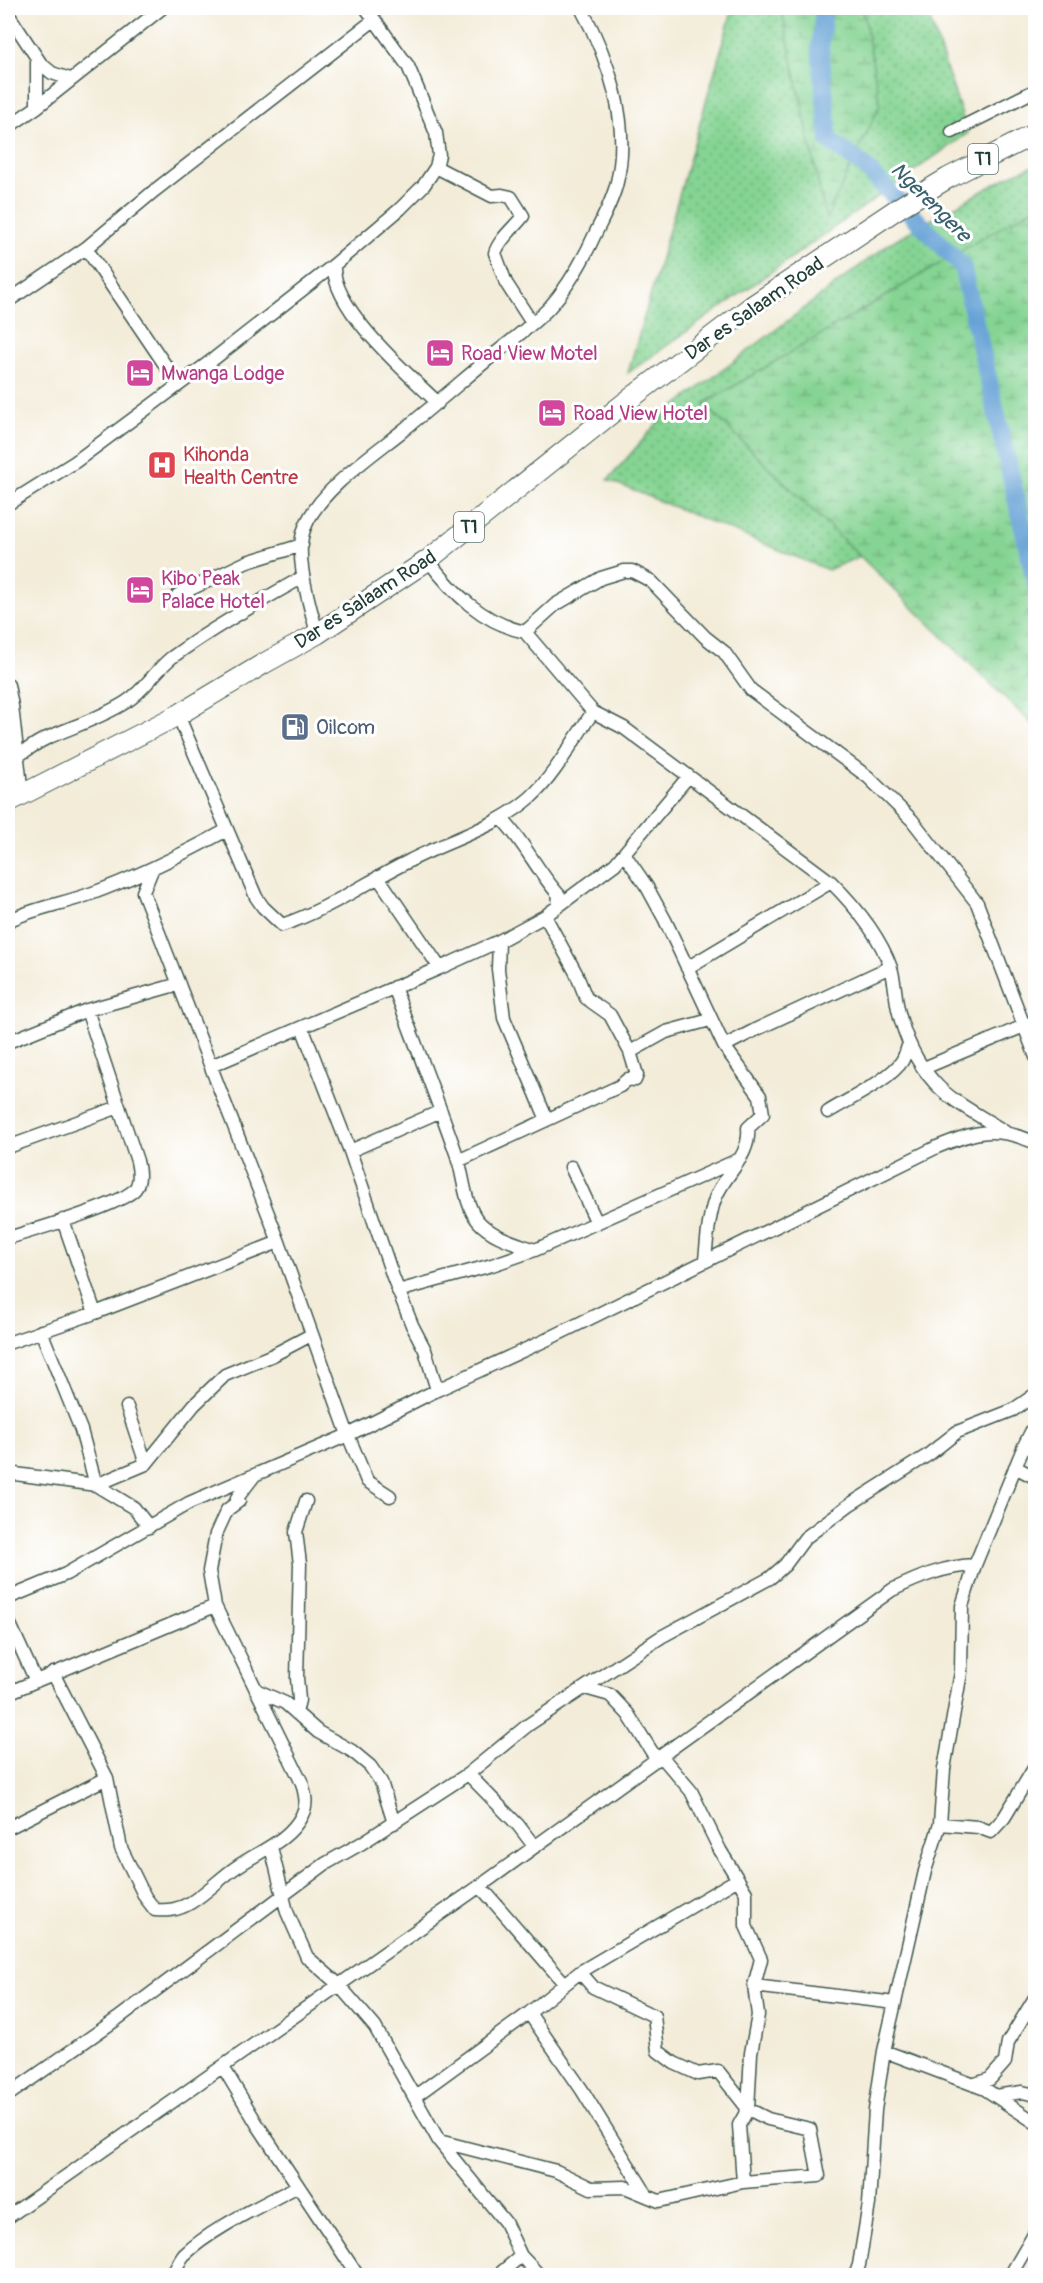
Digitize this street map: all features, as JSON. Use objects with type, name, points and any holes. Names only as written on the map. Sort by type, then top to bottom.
[{"type":"highway","name":"Dar es Salaam Road","points":[[15,799],[178,715],[317,634],[428,560],[621,405],[723,327],[932,187],[1035,133]]},
{"type":"street","points":[[8,127],[37,107],[162,8]]},
{"type":"street","points":[[8,504],[60,473],[334,265],[415,195],[436,167],[439,155],[438,144],[408,66],[366,8]]},
{"type":"street","points":[[317,634],[303,577],[302,535],[308,521],[324,498],[366,460],[438,403],[547,309],[576,274],[607,210],[618,180],[621,140],[618,111],[599,44],[581,8]]},
{"type":"street","points":[[8,14],[37,60],[52,73],[70,79]]},
{"type":"street","points":[[8,301],[86,248],[154,191],[374,20]]},
{"type":"street","points":[[37,60],[37,107]]},
{"type":"street","points":[[952,132],[1035,90]]},
{"type":"street","points":[[436,167],[492,196],[511,197],[523,216],[513,225],[495,253],[506,283],[532,323]]},
{"type":"street","points":[[86,248],[178,384]]},
{"type":"street","points":[[334,265],[333,275],[340,295],[363,326],[375,341],[438,403]]},
{"type":"street","points":[[178,595],[247,562],[302,545]]},
{"type":"street","points":[[428,560],[467,604],[511,629],[525,632],[593,712],[624,728],[831,882],[853,904],[872,932],[890,967],[898,1011],[909,1043],[924,1068],[941,1089],[1006,1132]]},
{"type":"street","points":[[525,632],[541,615],[555,605],[601,578],[624,570],[632,571],[651,580],[698,630],[728,657],[751,690],[868,777],[912,820],[977,903],[1030,1023],[1035,1057]]},
{"type":"street","points":[[12,759],[44,739],[108,713],[128,701],[143,689],[153,674],[172,658],[251,607],[303,577]]},
{"type":"street","points":[[8,685],[12,706],[15,799]]},
{"type":"street","points":[[178,715],[256,897],[282,925],[326,906],[378,877],[501,818],[530,797],[543,784],[593,712]]},
{"type":"street","points":[[211,1066],[440,968],[499,941],[545,916],[625,855],[688,777]]},
{"type":"street","points":[[501,818],[517,834],[539,871],[560,895],[558,906]]},
{"type":"street","points":[[8,921],[54,903],[88,895],[152,870],[227,830]]},
{"type":"street","points":[[625,855],[661,912],[724,1046],[756,1090],[763,1114],[748,1128],[747,1145],[741,1158],[715,1199],[705,1260]]},
{"type":"street","points":[[152,870],[143,892],[279,1242],[348,1435],[367,1481],[390,1496]]},
{"type":"street","points":[[378,877],[440,968]]},
{"type":"street","points":[[687,968],[831,882]]},
{"type":"street","points":[[459,1161],[620,1086],[628,1079],[635,1080],[637,1075],[630,1052],[610,1015],[586,998],[576,973],[545,916]]},
{"type":"street","points":[[499,941],[498,969],[504,1018],[547,1120]]},
{"type":"street","points":[[724,1046],[890,967]]},
{"type":"street","points":[[8,1042],[87,1010],[179,984]]},
{"type":"street","points":[[394,987],[459,1161],[471,1208],[480,1223],[499,1236],[535,1250]]},
{"type":"street","points":[[8,1238],[117,1200],[135,1189],[138,1182],[138,1161],[87,1010]]},
{"type":"street","points":[[630,1052],[666,1032],[710,1020]]},
{"type":"street","points":[[924,1068],[1030,1023]]},
{"type":"street","points":[[302,1027],[350,1151],[398,1291],[425,1350],[436,1390]]},
{"type":"street","points":[[828,1112],[896,1069],[903,1060],[909,1043]]},
{"type":"street","points":[[8,1147],[118,1107]]},
{"type":"street","points":[[350,1151],[441,1111]]},
{"type":"street","points":[[8,1598],[66,1574],[189,1503],[348,1435],[937,1147],[974,1134],[999,1131],[1035,1143]]},
{"type":"street","points":[[398,1291],[492,1265],[535,1250],[741,1158]]},
{"type":"street","points":[[571,1167],[597,1223]]},
{"type":"street","points":[[63,1220],[95,1313]]},
{"type":"street","points":[[8,1343],[95,1313],[279,1242]]},
{"type":"street","points":[[41,1331],[81,1430],[96,1485]]},
{"type":"street","points":[[96,1485],[146,1464],[194,1405],[225,1375],[273,1355],[311,1335]]},
{"type":"street","points":[[8,2095],[117,2019],[325,1864],[394,1823],[468,1774],[528,1725],[661,1637],[770,1578],[785,1565],[805,1538],[849,1505],[928,1455],[951,1435],[968,1426],[1013,1410],[1035,1394]]},
{"type":"street","points":[[127,1407],[146,1464]]},
{"type":"street","points":[[855,2276],[869,2204],[875,2110],[884,2051],[926,1870],[940,1824],[944,1769],[961,1672],[962,1606],[975,1565],[1035,1422]]},
{"type":"street","points":[[1015,1467],[1035,1478]]},
{"type":"street","points":[[8,1473],[96,1485],[134,1508],[149,1527]]},
{"type":"street","points":[[53,1673],[107,1778],[121,1848],[145,1897],[155,1910],[171,1912],[190,1903],[238,1866],[271,1847],[291,1829],[306,1807],[302,1783],[215,1606],[209,1571],[216,1534],[227,1510],[239,1500],[237,1498],[257,1473]]},
{"type":"street","points":[[296,1713],[299,1700],[297,1667],[300,1564],[296,1532],[306,1501]]},
{"type":"street","points":[[8,2217],[660,1759],[892,1590],[922,1575],[960,1565],[975,1565]]},
{"type":"street","points":[[8,1693],[215,1606]]},
{"type":"street","points":[[8,1620],[36,1681]]},
{"type":"street","points":[[585,1688],[610,1695],[628,1714],[660,1759],[691,1791],[720,1850],[746,1893],[746,1926],[761,1959],[754,1986],[758,2015],[751,2053],[748,2109],[739,2124],[743,2182]]},
{"type":"street","points":[[256,1690],[285,1703],[318,1732],[352,1751],[370,1766],[381,1782],[394,1823]]},
{"type":"street","points":[[940,1824],[978,1827],[991,1832],[1031,1783],[1035,1766]]},
{"type":"street","points":[[468,1774],[518,1825],[534,1846]]},
{"type":"street","points":[[8,1828],[107,1778]]},
{"type":"street","points":[[271,1847],[293,1927],[307,1957],[338,1984],[375,2027],[439,2141],[505,2222],[520,2256],[540,2276]]},
{"type":"street","points":[[414,2097],[529,2013],[580,1972],[738,1879]]},
{"type":"street","points":[[480,1886],[565,1984]]},
{"type":"street","points":[[439,2141],[556,2171],[591,2187],[625,2187],[659,2201],[743,2182],[819,2176],[810,2129],[768,2119],[748,2109],[718,2071],[698,2074],[674,2063],[658,2051],[654,2016],[593,1987],[580,1972]]},
{"type":"street","points":[[754,1986],[895,2003]]},
{"type":"street","points":[[975,2084],[990,2079],[1005,2062],[1008,2042],[1035,1996]]},
{"type":"street","points":[[529,2013],[582,2090],[646,2194]]},
{"type":"street","points":[[884,2051],[975,2084],[1035,2123]]},
{"type":"street","points":[[223,2067],[358,2276]]},
{"type":"street","points":[[996,2096],[1022,2092],[1035,2095]]},
{"type":"street","points":[[172,2276],[182,2257],[204,2240],[298,2186]]},
{"type":"street","points":[[1010,2276],[1035,2231]]},
{"type":"street","points":[[497,2276],[520,2256]]},
{"type":"green space","points":[[733,8],[926,8],[968,133],[628,373]]},
{"type":"green space","points":[[781,8],[863,8],[880,105],[826,219]]},
{"type":"green space","points":[[1035,165],[1035,482],[828,570],[608,480],[666,413],[893,241],[1011,175]]},
{"type":"green space","points":[[1035,207],[1035,727],[704,404]]},
{"type":"waterway","name":"Ngerengere","points":[[824,8],[820,48],[829,141],[862,164],[962,266],[1036,584]]},
{"type":"place","name":"Road View Motel","points":[[440,353]]},
{"type":"place","name":"Mwanga Lodge","points":[[140,373]]},
{"type":"place","name":"Road View Hotel","points":[[552,413]]},
{"type":"place","name":"Kihonda Health Centre","points":[[162,465]]},
{"type":"place","name":"Kibo Peak Palace Hotel","points":[[140,590]]},
{"type":"place","name":"Oilcom","points":[[295,727]]}]
